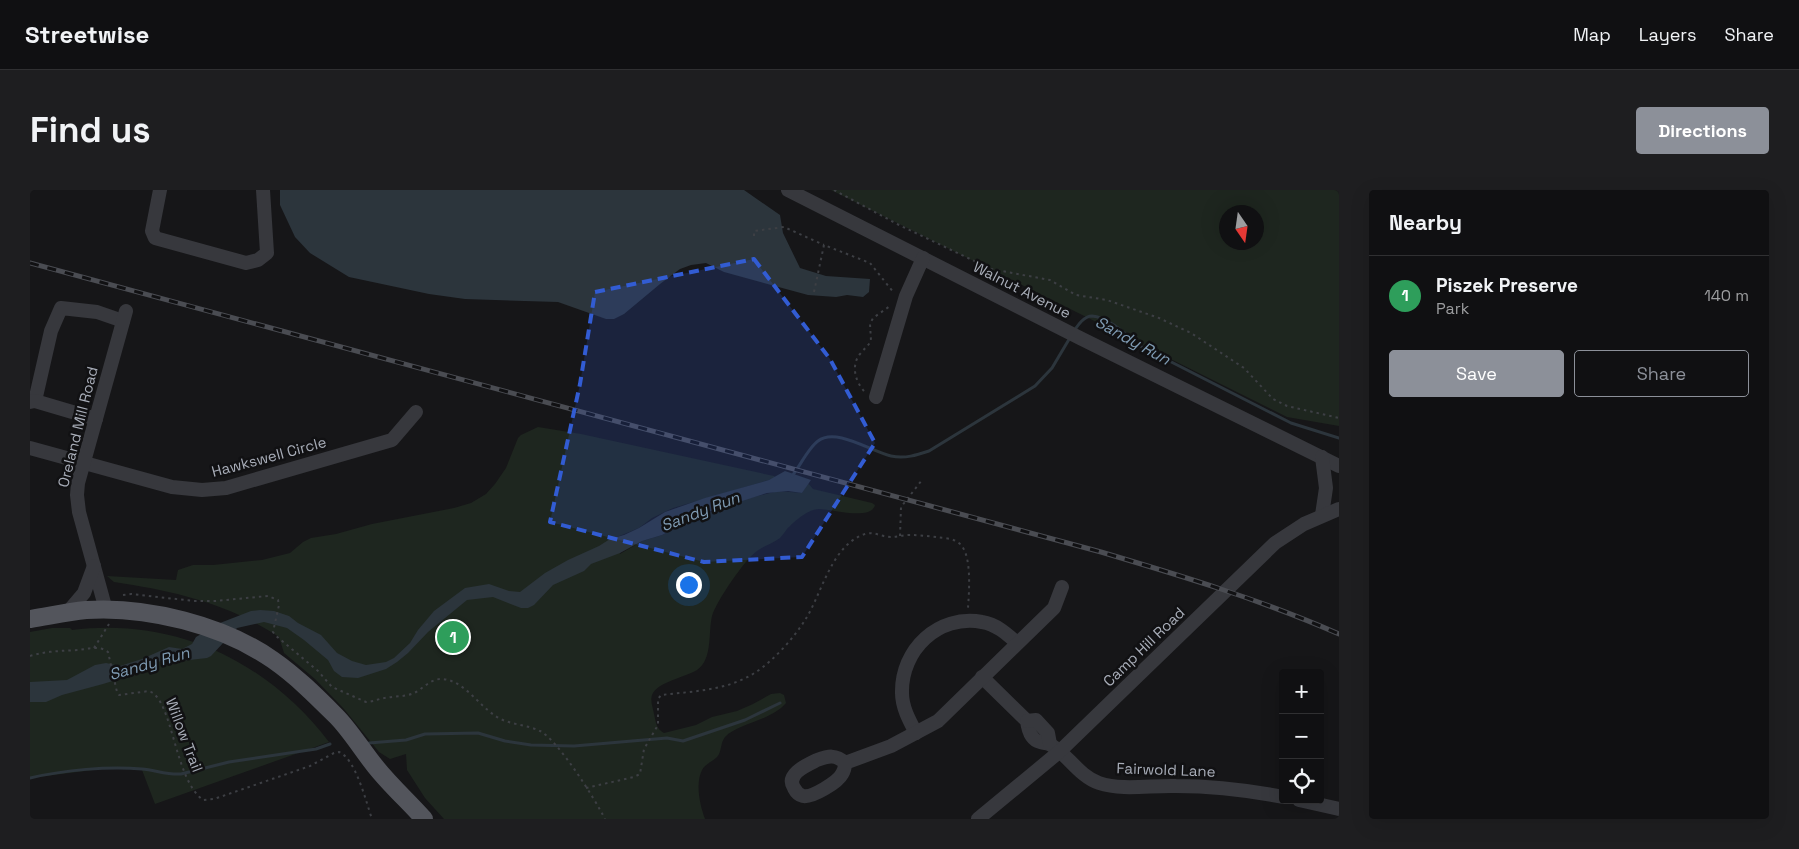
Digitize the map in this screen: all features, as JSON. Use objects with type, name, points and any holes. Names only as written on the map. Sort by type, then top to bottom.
[{"type":"main road","points":[[30,619],[68,612],[158,615],[198,625],[231,638],[272,659],[302,684],[337,717],[376,767],[424,819]]},
{"type":"street","points":[[160,190],[152,231],[154,238],[246,263],[258,260],[266,252],[263,190]]},
{"type":"street","name":"Walnut Avenue","points":[[788,190],[1080,338],[1339,466]]},
{"type":"street","points":[[876,397],[904,301],[924,258]]},
{"type":"street","name":"Oreland Mill Road","points":[[33,402],[51,331],[61,308],[124,316],[77,494],[79,512],[109,614]]},
{"type":"street","points":[[33,402],[96,419]]},
{"type":"street","name":"Hawkswell Circle","points":[[30,448],[172,487],[202,490],[226,488],[392,440],[416,412]]},
{"type":"street","points":[[1322,457],[1326,488],[1322,516]]},
{"type":"street","name":"Camp Hill Road","points":[[978,819],[1275,543],[1304,524],[1339,509]]},
{"type":"street","points":[[68,612],[84,593],[94,566]]},
{"type":"street","points":[[845,763],[891,746],[938,721],[1054,608],[1062,587]]},
{"type":"street","points":[[916,733],[904,706],[902,682],[909,659],[923,639],[945,625],[967,621],[983,622],[996,627],[1018,643]]},
{"type":"street","name":"Fairwold Lane","points":[[982,677],[1026,721],[1028,730],[1038,742],[1054,748],[1086,775],[1098,782],[1113,786],[1205,786],[1245,790],[1279,796]]},
{"type":"street","points":[[1317,804],[1339,809]]},
{"type":"path","points":[[834,190],[917,234],[991,269],[1050,280],[1076,295],[1107,300],[1159,318],[1191,333],[1244,368],[1273,399],[1287,406],[1339,418]]},
{"type":"path","points":[[753,226],[754,236]]},
{"type":"path","points":[[754,231],[784,227],[870,263],[894,293],[904,301]]},
{"type":"path","points":[[814,292],[824,245]]},
{"type":"path","points":[[876,397],[866,395],[860,387],[855,377],[855,363],[871,341],[870,324],[873,318],[889,306],[904,301]]},
{"type":"path","points":[[900,536],[901,507],[922,480]]},
{"type":"path","points":[[586,788],[638,776],[642,771],[642,755],[645,747],[658,725],[658,699],[661,696],[728,686],[756,672],[769,661],[799,630],[811,610],[831,567],[850,544],[865,534],[951,539],[961,545],[965,555],[968,576],[967,621]]},
{"type":"path","points":[[119,596],[131,594],[180,600],[215,601],[268,596],[278,600],[279,605],[273,632],[318,671],[332,688],[366,702],[411,694],[437,680],[449,680],[502,720],[531,727],[552,739],[605,819]]},
{"type":"path","points":[[30,656],[54,650],[94,648],[109,614]]},
{"type":"path","name":"Willow Trail","points":[[94,648],[104,649],[108,652],[118,695],[149,691],[157,696],[167,716],[173,740],[187,777],[198,797],[202,800],[208,800],[310,766],[339,752],[347,758],[355,773],[372,819]]},
{"type":"highlighted area","points":[[754,259],[830,359],[875,443],[802,557],[704,562],[550,522],[580,384],[595,292]]},
{"type":"shaded area","points":[[831,190],[1339,190],[1339,426],[1287,417]]},
{"type":"shaded area","points":[[538,427],[581,434],[774,476],[776,478],[673,508],[652,518],[639,528],[617,537],[620,554],[642,541],[662,535],[705,513],[723,509],[745,499],[778,491],[802,493],[808,483],[813,489],[875,505],[872,510],[859,513],[815,509],[803,515],[780,538],[757,551],[739,571],[725,591],[712,616],[708,653],[702,665],[692,673],[672,680],[655,690],[652,695],[651,702],[656,722],[659,729],[664,733],[696,725],[712,717],[737,711],[771,694],[780,693],[784,695],[786,703],[780,709],[764,718],[738,728],[725,737],[719,755],[703,768],[699,788],[705,819],[444,819],[425,798],[407,770],[406,754],[390,759],[379,752],[344,709],[315,679],[284,653],[279,637],[240,615],[220,607],[179,594],[114,582],[107,576],[176,580],[178,570],[193,565],[262,560],[290,553],[311,538],[471,503],[486,494],[495,484],[506,468],[518,438]]},
{"type":"shaded area","points":[[52,628],[70,628],[72,630],[110,628],[147,631],[182,638],[216,651],[248,668],[277,688],[304,713],[329,742],[155,804],[142,770],[117,767],[30,778],[30,632]]},
{"type":"water","points":[[280,190],[744,190],[780,215],[783,233],[800,268],[826,276],[870,279],[869,292],[863,297],[808,295],[724,272],[706,263],[680,269],[624,314],[614,319],[606,319],[558,302],[465,299],[429,294],[349,277],[310,253],[295,237],[280,205]]},
{"type":"water","points":[[785,471],[811,480],[802,493],[788,491],[767,493],[705,513],[662,535],[642,541],[620,553],[591,564],[584,571],[553,585],[534,605],[528,608],[521,608],[493,597],[467,600],[428,632],[397,662],[386,669],[358,678],[342,677],[334,671],[328,660],[287,628],[264,622],[237,628],[207,658],[172,662],[161,661],[135,674],[62,695],[46,702],[30,702],[30,682],[67,680],[95,665],[106,663],[120,666],[169,647],[182,649],[192,644],[196,637],[220,623],[251,611],[274,611],[289,616],[321,635],[337,653],[352,661],[366,665],[386,662],[394,658],[410,643],[434,611],[465,588],[489,584],[509,591],[520,592],[545,573],[568,560],[610,539],[639,528],[665,512],[705,498],[769,480]]},
{"type":"waterway","name":"Sandy Run","points":[[1074,331],[1089,316],[1098,317],[1118,328],[1140,346],[1291,423],[1339,438]]},
{"type":"waterway","name":"Sandy Run","points":[[792,476],[811,448],[818,441],[826,437],[844,439],[896,457],[911,456],[929,451],[1035,386],[1052,368],[1071,336]]},
{"type":"waterway","points":[[369,743],[406,740],[425,734],[478,733],[505,741],[531,745],[574,746],[667,738],[683,741],[745,720],[780,703]]},
{"type":"waterway","points":[[30,778],[101,768],[142,769],[181,774],[229,762],[316,749],[330,744]]},
{"type":"railway","points":[[30,263],[1101,552],[1251,599],[1339,634]]},
{"type":"place","name":"Piszek Preserve","points":[[453,637]]}]
